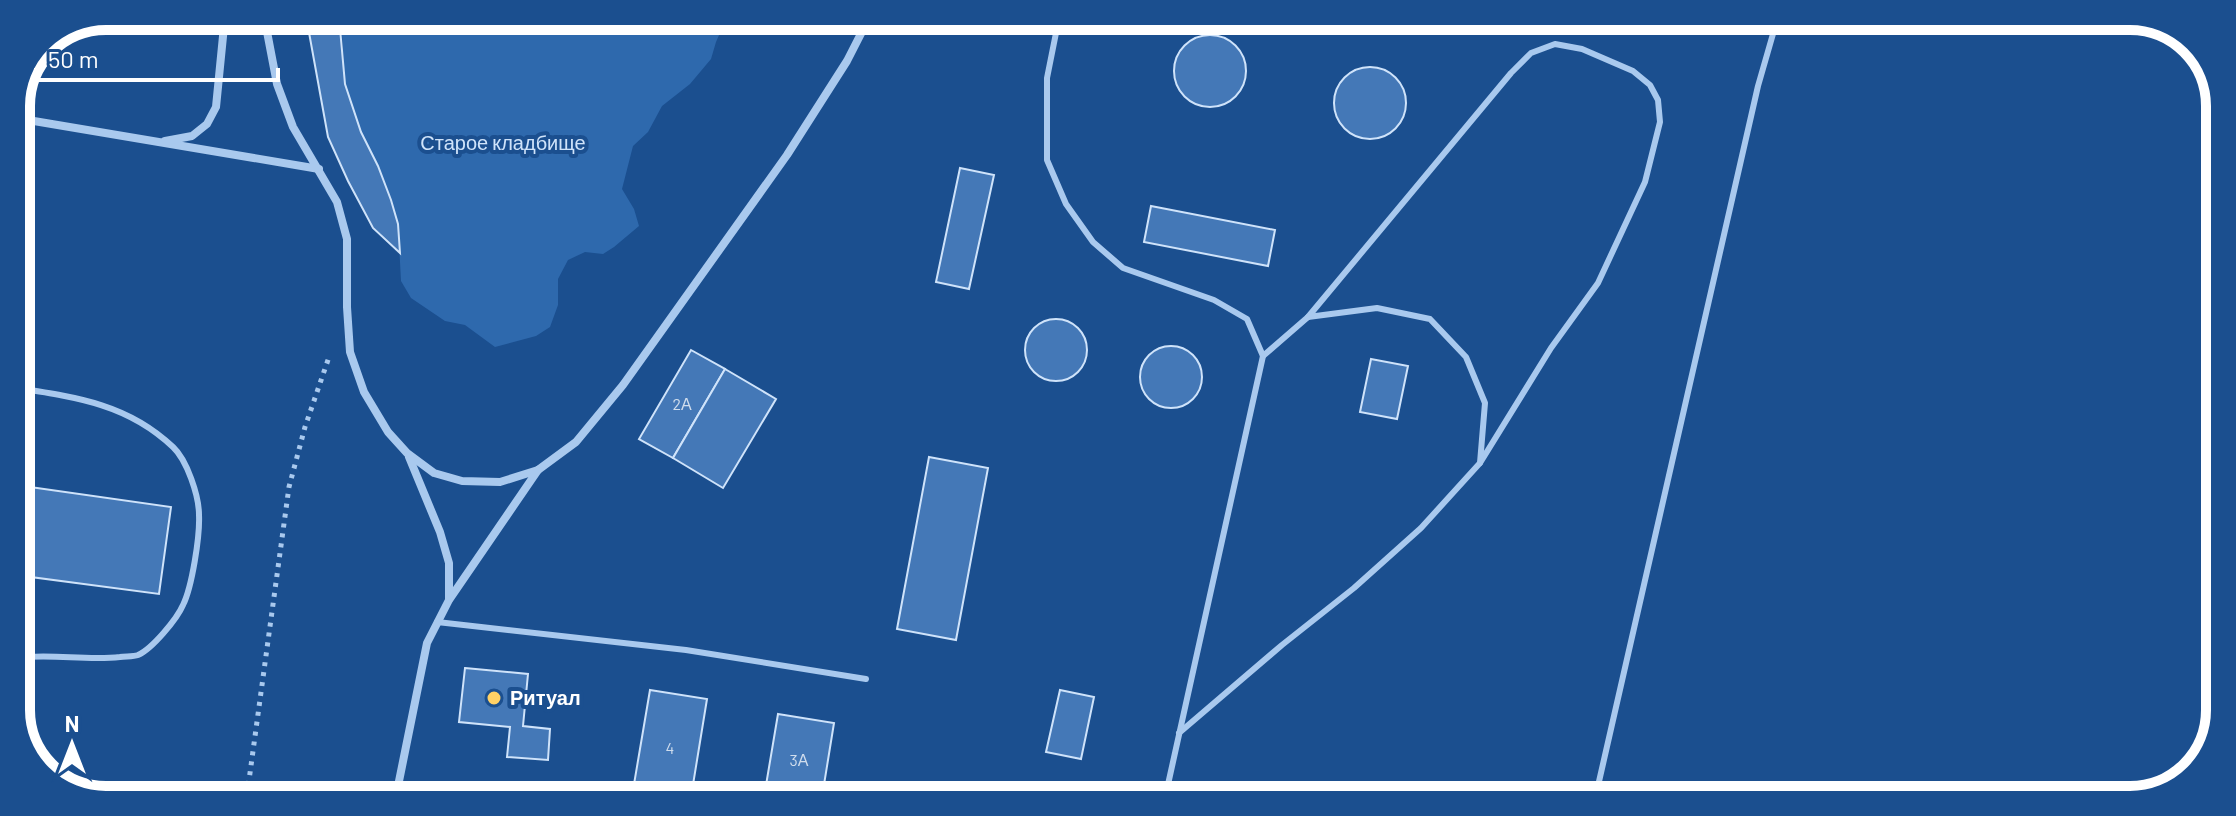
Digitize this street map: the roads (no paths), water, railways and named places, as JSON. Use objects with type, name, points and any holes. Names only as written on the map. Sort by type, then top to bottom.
[{"type":"street","points":[[160,142],[192,136],[207,124],[216,107],[224,30]]},
{"type":"street","points":[[267,30],[277,84],[293,127],[337,202],[347,239],[350,352],[364,392],[388,432],[407,453],[434,473],[462,481],[500,482],[538,470],[576,442],[623,385],[787,155],[847,61],[863,30]]},
{"type":"street","points":[[30,120],[319,169]]},
{"type":"street","points":[[407,453],[440,532],[449,563],[449,600]]},
{"type":"street","points":[[398,786],[427,643],[449,600],[538,470]]},
{"type":"lane","points":[[1057,30],[1047,78],[1047,160],[1066,204],[1093,242],[1123,268],[1214,300],[1247,319],[1263,356],[1168,786]]},
{"type":"lane","points":[[1598,786],[1758,86],[1774,30]]},
{"type":"lane","points":[[1179,733],[1354,588],[1421,528],[1480,463],[1551,348],[1598,283],[1645,182],[1660,122],[1658,100],[1650,85],[1633,71],[1582,49],[1555,44],[1531,53],[1308,317],[1263,356]]},
{"type":"lane","points":[[1308,317],[1377,308],[1430,319],[1466,357],[1485,403],[1480,463]]},
{"type":"lane","points":[[30,391],[115,409],[148,425],[177,450],[191,477],[199,514],[193,567],[183,606],[159,639],[138,655],[103,659],[30,656]]},
{"type":"lane","points":[[437,622],[686,650],[866,679]]},
{"type":"place","name":"Ритуал","points":[[494,698]]},
{"type":"park label","name":"Старое кладбище","points":[[503,143]]}]
